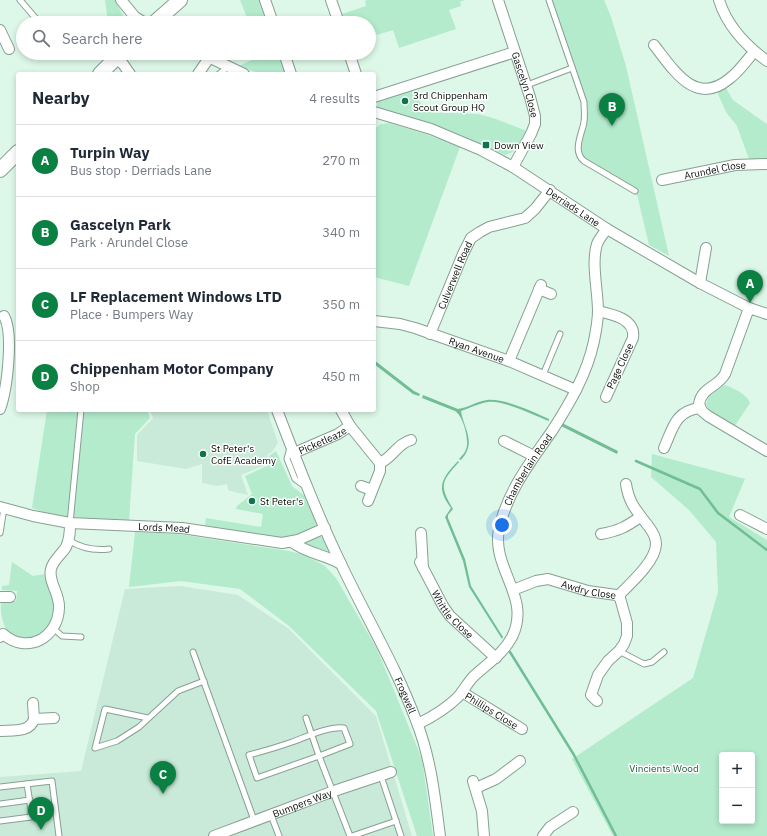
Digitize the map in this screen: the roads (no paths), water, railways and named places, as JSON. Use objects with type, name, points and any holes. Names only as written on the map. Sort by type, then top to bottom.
[{"type":"main road","points":[[162,16],[180,0]]},
{"type":"main road","points":[[102,72],[114,60]]},
{"type":"main road","points":[[0,170],[16,154]]},
{"type":"street","points":[[121,0],[134,16]]},
{"type":"street","points":[[265,0],[271,16]]},
{"type":"street","points":[[332,0],[337,16]]},
{"type":"street","name":"Gascelyn Close","points":[[498,0],[534,110],[535,124],[529,140],[513,167]]},
{"type":"street","points":[[719,0],[727,19],[733,28],[754,52],[767,62]]},
{"type":"street","points":[[0,30],[9,49]]},
{"type":"street","points":[[654,45],[678,76],[691,85],[703,90],[720,86],[730,79],[754,52]]},
{"type":"street","points":[[376,96],[515,52]]},
{"type":"street","points":[[120,60],[129,72]]},
{"type":"street","points":[[199,72],[203,60]]},
{"type":"street","points":[[213,60],[239,72]]},
{"type":"street","points":[[286,60],[290,72]]},
{"type":"street","points":[[351,60],[355,72]]},
{"type":"street","name":"Derriads Lane","points":[[376,113],[403,120],[448,135],[481,150],[513,167],[550,190],[607,229],[700,283],[749,308],[767,314]]},
{"type":"street","name":"Arundel Close","points":[[666,177],[735,165],[767,164]]},
{"type":"street","name":"Culverwell Road","points":[[430,334],[463,254],[472,238],[489,227],[525,218],[535,209],[550,190]]},
{"type":"street","name":"Chamberlain Road","points":[[418,724],[439,713],[454,701],[474,676],[496,658],[508,644],[517,623],[518,608],[501,560],[498,548],[498,535],[514,490],[524,471],[576,390],[585,370],[594,341],[598,311],[595,265],[596,249],[599,240],[607,229]]},
{"type":"street","points":[[700,283],[703,254]]},
{"type":"street","points":[[509,361],[540,287],[551,294]]},
{"type":"street","points":[[749,308],[725,374],[721,380],[704,392],[700,400],[700,408],[714,420],[767,451]]},
{"type":"street","name":"Page Close","points":[[598,311],[611,313],[622,318],[631,326],[634,334],[606,391]]},
{"type":"street","points":[[0,409],[5,392],[9,339],[8,327],[4,316]]},
{"type":"street","name":"Ryan Avenue","points":[[376,321],[400,324],[509,361],[576,390]]},
{"type":"street","points":[[664,448],[678,418],[688,410],[700,408]]},
{"type":"street","name":"Frogwell","points":[[278,412],[308,488],[341,564],[402,687],[418,724],[430,769],[440,836]]},
{"type":"street","name":"Picketleaze","points":[[342,412],[350,426],[380,463]]},
{"type":"street","name":"Picketleaze","points":[[293,449],[338,434],[350,426]]},
{"type":"street","points":[[368,501],[380,471],[380,463],[389,458],[405,442],[411,440]]},
{"type":"street","points":[[508,446],[534,456]]},
{"type":"street","points":[[361,486],[372,490]]},
{"type":"street","points":[[618,596],[644,569],[655,549],[656,544],[649,527],[640,517],[625,489]]},
{"type":"street","name":"Lords Mead","points":[[2,508],[70,523],[182,528],[282,543],[292,542],[325,528]]},
{"type":"street","points":[[740,515],[767,529]]},
{"type":"street","points":[[606,531],[624,528],[640,517]]},
{"type":"street","points":[[1,634],[14,641],[31,643],[44,638],[53,628],[58,616],[59,605],[50,572],[54,563],[65,548],[68,540],[70,523]]},
{"type":"street","name":"Whittle Close","points":[[421,533],[422,565],[443,606],[450,616],[496,658]]},
{"type":"street","points":[[292,542],[299,547],[341,564]]},
{"type":"street","name":"Awdry Close","points":[[512,590],[551,576],[588,591],[612,594],[620,598],[627,623],[627,636],[619,651],[608,661],[598,675],[591,698]]},
{"type":"street","name":"Phillips Close","points":[[462,692],[522,729]]},
{"type":"street","points":[[0,731],[25,729],[31,725],[34,719],[33,703]]},
{"type":"street","points":[[34,719],[54,718]]},
{"type":"street","points":[[484,836],[483,816],[474,784],[494,780],[518,767]]},
{"type":"street","name":"Bumpers Way","points":[[214,836],[334,791],[391,772]]},
{"type":"street","points":[[543,836],[550,827],[564,821],[573,812]]},
{"type":"lane","points":[[20,0],[34,16]]},
{"type":"lane","points":[[549,0],[584,102],[585,120],[578,146],[579,155],[584,160],[635,192]]},
{"type":"lane","points":[[222,72],[228,67]]},
{"type":"lane","points":[[527,85],[572,68]]},
{"type":"lane","points":[[543,375],[560,334]]},
{"type":"lane","points":[[70,523],[81,412]]},
{"type":"lane","points":[[0,533],[2,508]]},
{"type":"lane","points":[[68,540],[81,547],[109,549]]},
{"type":"lane","points":[[53,628],[62,636],[81,637]]},
{"type":"lane","points":[[619,651],[644,664],[652,662],[664,652]]},
{"type":"lane","points":[[193,652],[254,820]]},
{"type":"lane","points":[[148,718],[105,709],[95,748],[117,741],[139,727],[178,691],[204,681]]},
{"type":"lane","points":[[306,718],[313,734],[319,756],[351,836],[396,821]]},
{"type":"lane","points":[[344,728],[350,744],[319,756],[257,778],[249,755],[269,750],[313,734],[344,728]]},
{"type":"lane","points":[[381,776],[401,836]]},
{"type":"lane","points":[[0,787],[52,780],[59,836]]},
{"type":"lane","points":[[0,821],[31,817],[27,784]]},
{"type":"lane","points":[[0,804],[30,800]]},
{"type":"lane","points":[[271,814],[279,836]]},
{"type":"waterway","points":[[636,461],[700,489],[718,513],[767,550]]},
{"type":"waterway","points":[[510,652],[574,755],[616,836]]},
{"type":"place","name":"3rd Chippenham Scout Group HQ","points":[[405,101]]},
{"type":"place","name":"Gascelyn Park","points":[[612,126]]},
{"type":"place","name":"Down View","points":[[486,145]]},
{"type":"place","name":"Turpin Way","points":[[750,303]]},
{"type":"place","name":"St Peter's CofE Academy","points":[[203,454]]},
{"type":"place","name":"St Peter's","points":[[252,501]]},
{"type":"place","name":"LF Replacement Windows LTD","points":[[163,794]]},
{"type":"place","name":"Chippenham Motor Company","points":[[41,830]]},
{"type":"park label","name":"Vincients Wood","points":[[664,768]]}]
